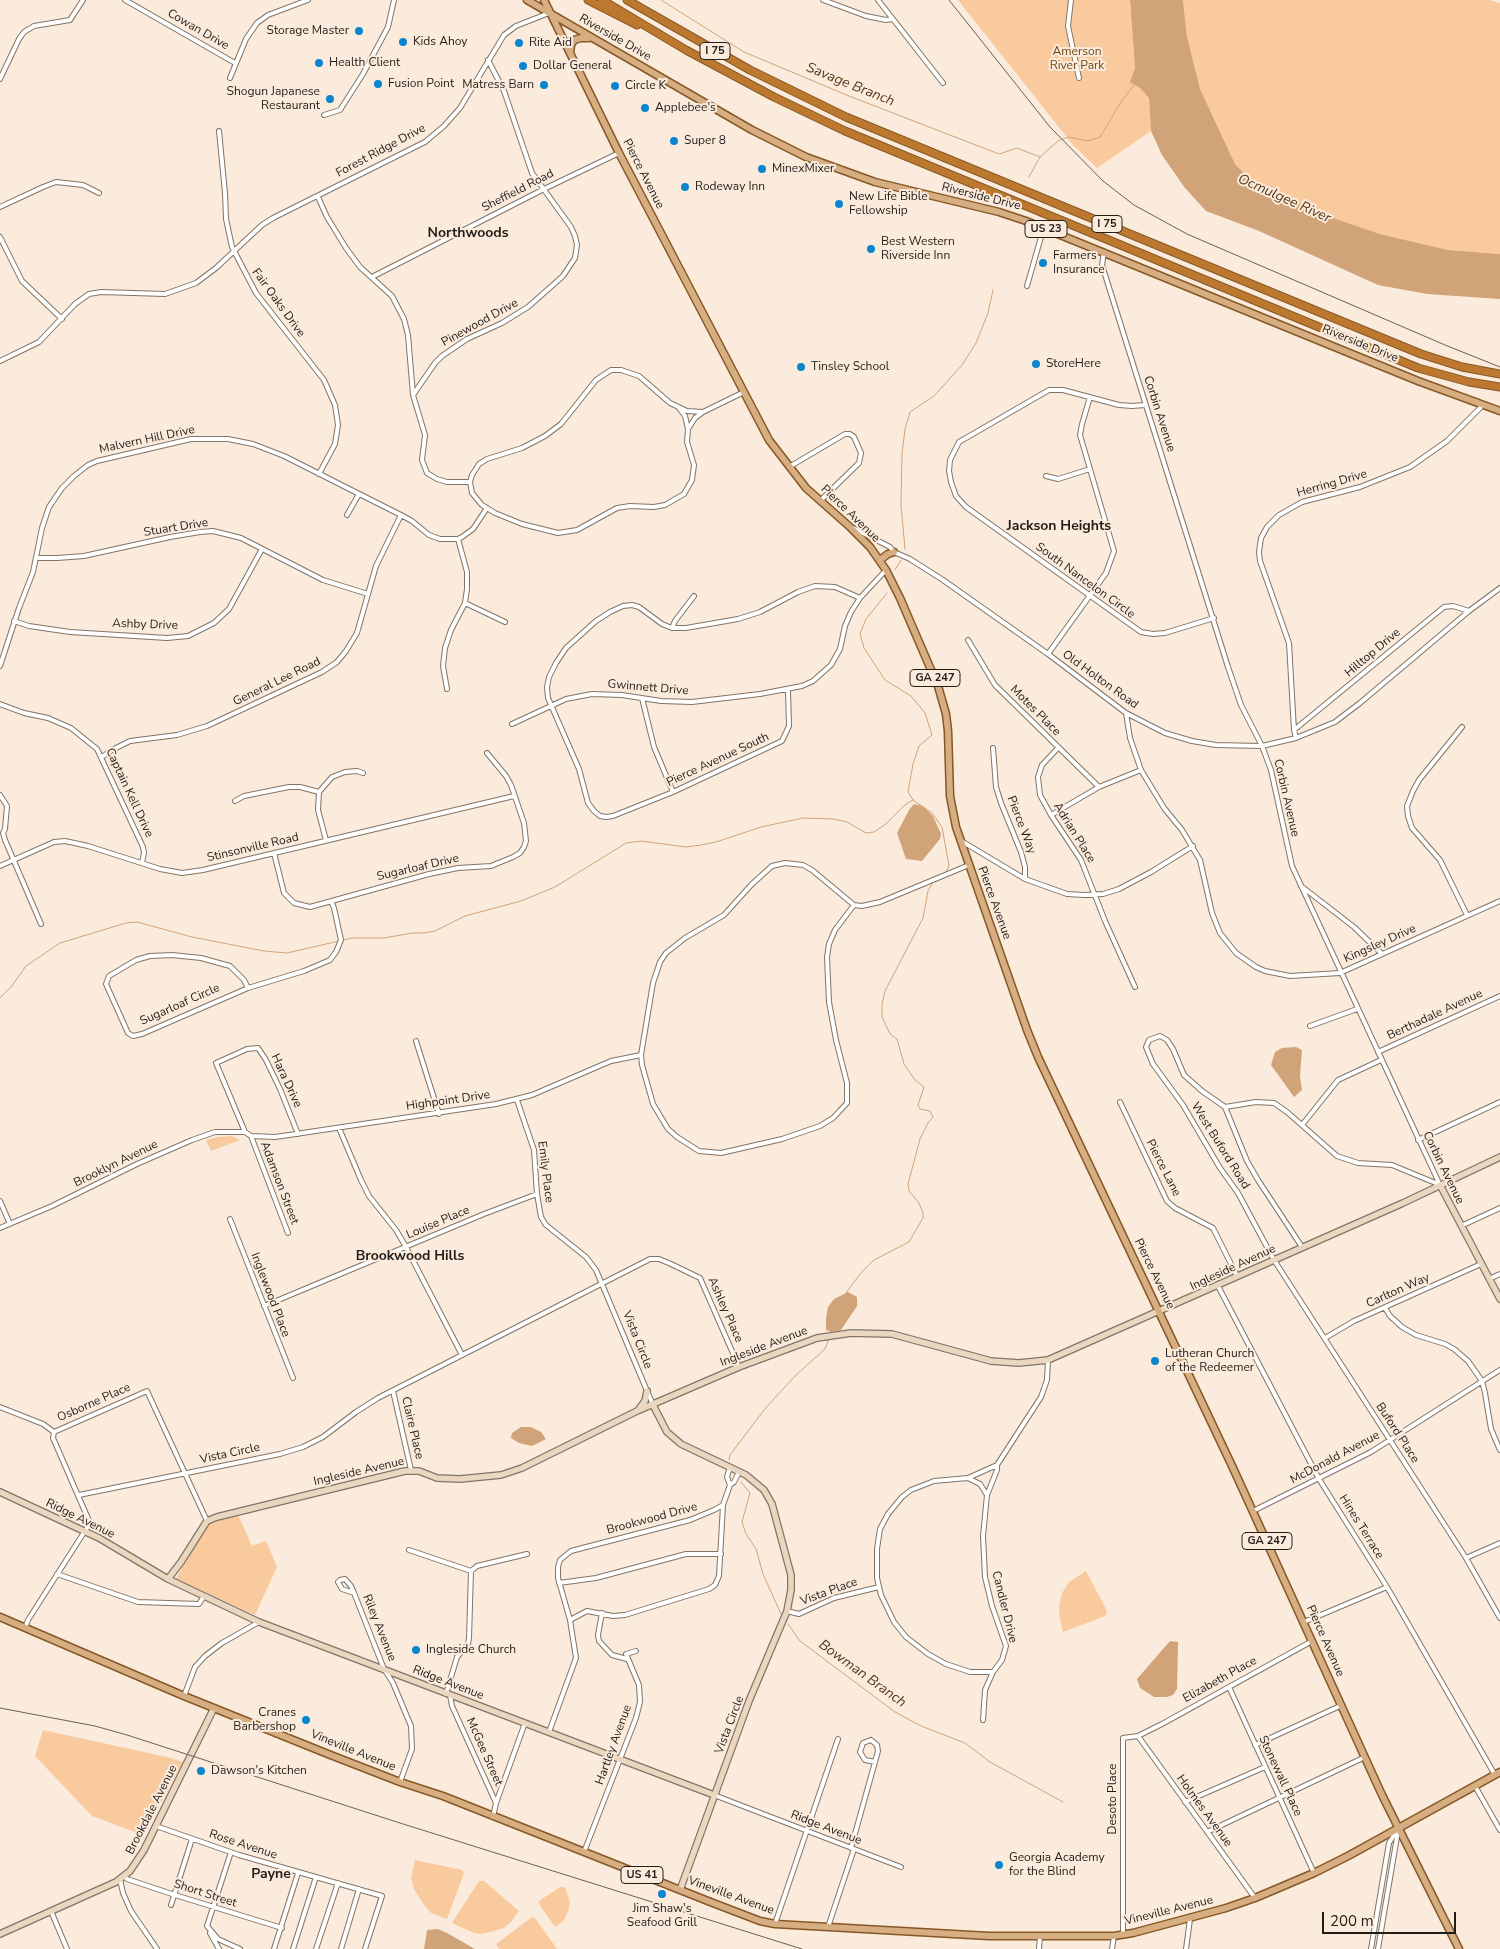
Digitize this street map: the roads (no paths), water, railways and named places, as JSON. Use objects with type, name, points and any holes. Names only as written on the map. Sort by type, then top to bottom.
[{"type":"highway","points":[[588,0],[667,39]]},
{"type":"highway","name":"I 75","points":[[602,0],[667,39],[774,97],[988,191],[1418,368],[1469,382],[1500,387]]},
{"type":"highway","name":"I 75","points":[[627,0],[699,43],[846,117],[1421,354],[1462,367],[1497,374]]},
{"type":"highway","points":[[631,0],[638,6]]},
{"type":"main road","name":"Riverside Drive","points":[[527,0],[752,130],[806,157],[875,182],[1002,213],[1045,228],[1434,387],[1500,411]]},
{"type":"main road","name":"Pierce Avenue","points":[[544,0],[619,153],[769,440],[788,468],[820,501],[870,547],[886,570],[904,606],[942,699],[948,731],[950,796],[958,835],[1038,1058],[1253,1511],[1398,1829],[1459,1949]]},
{"type":"main road","name":"Pierce Avenue","points":[[548,0],[549,13]]},
{"type":"main road","points":[[570,54],[570,45],[574,40],[580,38],[594,39]]},
{"type":"main road","points":[[880,560],[894,552]]},
{"type":"main road","name":"Vineville Avenue","points":[[0,1618],[184,1696],[400,1782],[443,1796],[760,1921],[775,1924],[979,1935],[1123,1935],[1190,1919],[1255,1898],[1314,1873],[1498,1774]]},
{"type":"street","points":[[0,79],[24,32],[34,26],[70,20],[83,0]]},
{"type":"street","name":"Cowan Drive","points":[[125,0],[235,63]]},
{"type":"street","points":[[230,78],[246,38],[257,23],[268,15],[308,0]]},
{"type":"street","points":[[324,115],[340,110],[356,87],[388,27],[392,16],[394,0]]},
{"type":"street","points":[[823,0],[866,16],[886,20],[893,19]]},
{"type":"street","points":[[878,0],[943,83]]},
{"type":"street","points":[[1071,0],[1068,26],[1079,78]]},
{"type":"street","name":"Forest Ridge Drive","points":[[0,361],[39,342],[75,304],[89,294],[102,292],[166,294],[190,286],[199,281],[234,252],[267,222],[434,135],[460,108],[499,41],[510,30],[549,13]]},
{"type":"street","name":"Pinewood Drive","points":[[413,395],[434,363],[442,356],[467,339],[515,316],[556,282],[575,258],[577,245],[575,236],[571,227],[532,173],[504,91],[488,60]]},
{"type":"street","name":"Fair Oaks Drive","points":[[219,130],[226,219],[234,252],[256,293],[324,380],[335,405],[338,425],[334,444],[319,474]]},
{"type":"street","name":"Sheffield Road","points":[[372,277],[619,153]]},
{"type":"street","points":[[0,207],[43,186],[56,182],[83,185],[99,193]]},
{"type":"street","points":[[318,197],[327,217],[346,248],[360,267],[392,296],[404,319],[408,335],[413,395],[425,435],[422,460],[427,473],[436,479],[447,482],[470,482]]},
{"type":"street","points":[[1027,286],[1040,237],[1045,228]]},
{"type":"street","points":[[0,237],[22,281],[62,319]]},
{"type":"street","name":"Corbin Avenue","points":[[1104,252],[1102,265],[1241,705],[1262,746],[1271,770],[1292,866],[1440,1186],[1500,1299]]},
{"type":"street","points":[[679,408],[685,416],[688,429],[687,442],[694,465],[692,480],[684,494],[671,502],[654,506],[634,505],[617,508],[577,530],[558,533],[522,524],[487,508],[477,499],[470,482],[475,468],[482,462],[528,446],[557,427],[596,380],[611,370],[621,370],[638,376],[670,403],[679,408],[703,412]]},
{"type":"street","name":"South Nancelon Circle","points":[[1090,398],[1054,389],[1034,398],[959,442],[952,453],[949,471],[956,496],[966,507],[1132,627],[1148,634],[1165,633],[1214,618]]},
{"type":"street","points":[[688,429],[694,418],[703,412],[744,392]]},
{"type":"street","points":[[1048,654],[1106,573],[1114,551],[1080,435],[1090,398],[1126,405],[1145,405]]},
{"type":"street","name":"Herring Drive","points":[[1296,738],[1289,643],[1260,561],[1259,548],[1264,532],[1279,515],[1302,502],[1360,487],[1396,474],[1410,466],[1447,441],[1483,405]]},
{"type":"street","points":[[788,468],[845,434],[854,436],[862,453],[859,463],[820,501]]},
{"type":"street","name":"Malvern Hill Drive","points":[[0,666],[14,621],[33,572],[42,528],[49,507],[62,488],[74,476],[88,465],[112,456],[191,439],[228,440],[253,444],[268,449],[400,515],[434,537],[444,540],[458,539]]},
{"type":"street","points":[[1046,476],[1058,479],[1090,469]]},
{"type":"street","points":[[347,515],[359,494]]},
{"type":"street","points":[[447,690],[444,666],[445,648],[451,630],[465,603],[468,588],[467,572],[458,539],[473,529],[487,508]]},
{"type":"street","name":"General Lee Road","points":[[102,757],[130,741],[177,735],[207,726],[322,672],[337,662],[354,640],[361,622],[376,566],[400,515]]},
{"type":"street","name":"Old Holton Road","points":[[850,527],[922,566],[1048,654],[1126,713],[1165,733],[1192,741],[1216,745],[1262,746],[1296,738],[1323,727],[1346,714],[1469,611],[1500,588]]},
{"type":"street","name":"Stuart Drive","points":[[36,558],[84,556],[208,531],[232,535],[323,580],[368,594]]},
{"type":"street","name":"Ashby Drive","points":[[14,621],[29,626],[70,632],[167,638],[188,636],[214,623],[229,609],[262,549]]},
{"type":"street","points":[[788,690],[813,681],[832,665],[840,649],[845,626],[860,598],[886,570]]},
{"type":"street","points":[[550,705],[547,687],[549,677],[556,664],[576,639],[610,612],[623,606],[635,606],[662,624],[672,628],[686,628],[738,619],[760,612],[798,592],[815,586],[835,587],[860,598]]},
{"type":"street","points":[[672,628],[694,596]]},
{"type":"street","points":[[465,603],[505,622]]},
{"type":"street","name":"Hilltop Drive","points":[[1294,730],[1444,608],[1453,606],[1469,611]]},
{"type":"street","name":"Motes Place","points":[[968,640],[994,685],[1099,787]]},
{"type":"street","name":"Gwinnett Drive","points":[[512,724],[566,698],[592,694],[692,702],[788,690]]},
{"type":"street","name":"Pierce Avenue South","points":[[550,705],[579,770],[588,803],[594,812],[601,816],[613,816],[673,792],[782,741],[789,726],[788,690]]},
{"type":"street","points":[[642,698],[654,747],[673,792]]},
{"type":"street","name":"Captain Kell Drive","points":[[0,704],[24,713],[48,718],[71,728],[89,741],[102,757],[143,847],[142,863]]},
{"type":"street","name":"Kingsley Drive","points":[[1126,713],[1130,738],[1141,770],[1164,808],[1200,860],[1214,919],[1220,933],[1236,953],[1256,967],[1277,974],[1295,976],[1340,973],[1500,901]]},
{"type":"street","points":[[1462,727],[1419,780],[1407,806],[1412,828],[1440,860],[1467,915]]},
{"type":"street","name":"Pierce Way","points":[[993,748],[996,787],[1021,852],[1025,867],[1025,878]]},
{"type":"street","name":"Adrian Place","points":[[1058,748],[1042,765],[1038,777],[1040,795],[1081,860],[1105,921],[1135,987]]},
{"type":"street","name":"Sugarloaf Drive","points":[[274,853],[282,888],[294,902],[310,907],[429,874],[458,868],[490,866],[513,857],[520,853],[526,841],[524,823],[506,776],[487,753]]},
{"type":"street","points":[[326,840],[318,810],[319,792],[332,777],[357,770],[363,773]]},
{"type":"street","points":[[1051,815],[1099,787],[1141,770]]},
{"type":"street","points":[[235,801],[244,796],[288,787],[300,787],[319,792]]},
{"type":"street","points":[[0,795],[7,806],[5,829],[1,833],[41,924]]},
{"type":"street","name":"Stinsonville Road","points":[[0,866],[54,842],[65,841],[88,846],[174,873],[182,873],[514,796]]},
{"type":"street","points":[[958,835],[965,844],[1025,878],[1067,894],[1104,894],[1131,883],[1192,846]]},
{"type":"street","points":[[854,905],[835,930],[829,944],[827,957],[829,1002],[832,1023],[848,1083],[847,1103],[827,1122],[782,1139],[735,1151],[711,1153],[699,1151],[677,1137],[668,1129],[658,1114],[650,1092],[641,1055],[653,983],[660,962],[666,953],[685,938],[724,915],[766,870],[785,863],[803,865],[812,870],[854,905],[862,906],[880,902],[969,865]]},
{"type":"street","points":[[1300,885],[1354,927],[1381,953]]},
{"type":"street","name":"Sugarloaf Circle","points":[[248,988],[244,980],[230,966],[201,958],[172,954],[150,956],[136,960],[109,976],[106,984],[128,1033],[135,1036],[248,988],[304,971],[330,960],[341,940],[331,901]]},
{"type":"street","name":"Berthadale Avenue","points":[[1378,1052],[1500,996]]},
{"type":"street","points":[[1310,1026],[1358,1009]]},
{"type":"street","name":"West Buford Road","points":[[1225,1106],[1202,1091],[1184,1074],[1167,1040],[1160,1036],[1149,1040],[1146,1046],[1153,1064],[1193,1121],[1220,1168],[1238,1193],[1274,1260]]},
{"type":"street","points":[[416,1041],[440,1114]]},
{"type":"street","name":"Hara Drive","points":[[226,1087],[216,1063],[247,1049],[258,1048],[280,1089],[298,1134]]},
{"type":"street","name":"Highpoint Drive","points":[[251,1136],[275,1137],[298,1134],[440,1114],[517,1100],[561,1084],[611,1061],[641,1055]]},
{"type":"street","points":[[1302,1125],[1338,1080],[1381,1060]]},
{"type":"street","name":"Adamson Street","points":[[226,1087],[245,1132],[251,1136],[288,1233]]},
{"type":"street","name":"Emily Place","points":[[517,1100],[534,1150],[537,1194],[540,1212],[546,1225],[592,1262],[602,1283]]},
{"type":"street","name":"Pierce Lane","points":[[1120,1102],[1167,1201],[1175,1208],[1213,1228],[1237,1276]]},
{"type":"street","points":[[1302,1247],[1254,1174],[1225,1106],[1267,1102],[1282,1108],[1332,1153],[1344,1159],[1358,1163],[1393,1165],[1436,1182],[1440,1186]]},
{"type":"street","points":[[1418,1140],[1500,1102]]},
{"type":"street","points":[[339,1128],[355,1169],[369,1196],[396,1230],[406,1247],[462,1355]]},
{"type":"street","name":"Brooklyn Avenue","points":[[0,1228],[192,1140],[215,1132],[245,1132]]},
{"type":"street","name":"Ingleside Avenue","points":[[207,1521],[217,1516],[411,1470],[448,1479],[501,1474],[522,1468],[637,1411],[739,1367],[800,1343],[828,1335],[851,1333],[892,1334],[991,1361],[1019,1363],[1048,1360],[1218,1286],[1500,1157]]},
{"type":"street","name":"Louise Place","points":[[264,1306],[520,1199],[537,1194]]},
{"type":"street","points":[[0,1201],[10,1224]]},
{"type":"street","points":[[1461,1226],[1500,1208]]},
{"type":"street","name":"Inglewood Place","points":[[230,1219],[293,1378]]},
{"type":"street","name":"Ashley Place","points":[[602,1283],[650,1259],[671,1264],[700,1278],[739,1367]]},
{"type":"street","name":"Buford Place","points":[[1274,1260],[1466,1558],[1500,1618]]},
{"type":"street","name":"Carlton Way","points":[[1325,1338],[1341,1328],[1480,1264]]},
{"type":"street","points":[[1489,1279],[1500,1274]]},
{"type":"street","name":"Vista Circle","points":[[79,1495],[280,1454],[303,1447],[323,1437],[368,1404],[602,1283],[663,1426],[674,1438],[700,1454],[730,1467],[759,1484],[772,1504],[791,1575],[788,1610],[749,1701],[680,1890]]},
{"type":"street","name":"Hines Terrace","points":[[1218,1286],[1319,1479],[1387,1587],[1498,1774]]},
{"type":"street","points":[[1385,1308],[1390,1316],[1402,1327],[1416,1335],[1438,1341],[1454,1349],[1468,1360],[1482,1381],[1486,1393],[1491,1428],[1500,1450]]},
{"type":"street","name":"Candler Drive","points":[[983,1720],[985,1690],[993,1672],[1002,1660],[1006,1646],[992,1606],[985,1577],[983,1536],[987,1495],[997,1470],[997,1465],[1041,1397],[1047,1380],[1048,1360]]},
{"type":"street","name":"McDonald Avenue","points":[[1253,1511],[1349,1464],[1500,1370]]},
{"type":"street","name":"Osborne Place","points":[[0,1407],[43,1424],[54,1432],[147,1391],[207,1521]]},
{"type":"street","name":"Claire Place","points":[[393,1391],[411,1470]]},
{"type":"street","points":[[637,1411],[643,1406],[647,1391]]},
{"type":"street","points":[[25,1628],[28,1620],[90,1523],[53,1438],[54,1432]]},
{"type":"street","points":[[993,1672],[960,1669],[940,1661],[916,1646],[906,1637],[886,1608],[879,1587],[876,1565],[879,1534],[883,1523],[892,1508],[902,1497],[922,1485],[934,1481],[968,1478],[997,1465]]},
{"type":"street","points":[[730,1467],[727,1476],[730,1485]]},
{"type":"street","points":[[570,1620],[587,1612],[613,1616],[625,1615],[709,1589],[719,1576],[723,1505],[730,1485],[734,1482],[739,1472]]},
{"type":"street","points":[[968,1478],[980,1484],[987,1495]]},
{"type":"street","name":"Ridge Avenue","points":[[0,1492],[84,1530],[168,1579],[259,1622],[901,1867]]},
{"type":"street","name":"Brookwood Drive","points":[[559,1583],[558,1567],[564,1556],[577,1550],[690,1520],[705,1515],[723,1505]]},
{"type":"street","points":[[168,1579],[186,1555],[207,1521]]},
{"type":"street","points":[[1466,1558],[1500,1543]]},
{"type":"street","points":[[410,1550],[471,1571]]},
{"type":"street","points":[[448,1694],[457,1657],[468,1644],[471,1571],[477,1566],[527,1554]]},
{"type":"street","points":[[549,1732],[576,1658],[570,1620],[559,1583],[596,1578],[686,1554],[721,1554]]},
{"type":"street","points":[[57,1574],[138,1602],[199,1604],[204,1596]]},
{"type":"street","name":"Vista Place","points":[[788,1610],[799,1614],[834,1598],[879,1587]]},
{"type":"street","points":[[1304,1622],[1387,1587]]},
{"type":"street","name":"Riley Avenue","points":[[354,1592],[384,1669],[393,1683],[410,1724],[413,1739],[412,1752],[400,1782]]},
{"type":"street","points":[[602,1613],[598,1635],[599,1641],[612,1655],[627,1659],[626,1654],[636,1651]]},
{"type":"street","points":[[184,1696],[195,1667],[205,1656],[222,1643],[259,1622]]},
{"type":"street","name":"Elizabeth Place","points":[[1138,1736],[1312,1641]]},
{"type":"street","name":"Hartley Avenue","points":[[584,1852],[621,1760],[640,1702],[639,1685],[627,1659]]},
{"type":"street","name":"Stonewall Place","points":[[1229,1687],[1314,1873]]},
{"type":"street","name":"McGee Street","points":[[448,1694],[496,1803],[493,1817]]},
{"type":"street","points":[[1255,1745],[1342,1705]]},
{"type":"street","name":"Brookdale Avenue","points":[[0,1934],[122,1878],[137,1862],[214,1708]]},
{"type":"street","points":[[496,1803],[525,1723]]},
{"type":"street","name":"Holmes Avenue","points":[[1138,1736],[1255,1898]]},
{"type":"street","name":"Desoto Place","points":[[1123,1935],[1123,1738],[1138,1736]]},
{"type":"street","points":[[775,1924],[838,1739]]},
{"type":"street","points":[[828,1927],[853,1849],[876,1762],[877,1745],[871,1740],[867,1741],[861,1747],[861,1755],[865,1760],[876,1762]]},
{"type":"street","points":[[1207,1832],[1365,1757]]},
{"type":"street","points":[[1186,1802],[1265,1767]]},
{"type":"street","points":[[1475,1786],[1500,1830]]},
{"type":"street","name":"Rose Avenue","points":[[156,1826],[230,1852],[382,1896],[365,1949]]},
{"type":"street","points":[[1371,1949],[1389,1843],[1398,1829]]},
{"type":"street","points":[[1378,1949],[1398,1829]]},
{"type":"street","points":[[171,1905],[192,1839]]},
{"type":"street","points":[[218,1949],[207,1926],[230,1852]]},
{"type":"street","points":[[274,1949],[298,1873]]},
{"type":"street","points":[[293,1949],[316,1877]]},
{"type":"street","points":[[122,1878],[123,1893],[131,1911],[157,1949]]},
{"type":"street","name":"Short Street","points":[[122,1878],[282,1928]]},
{"type":"street","points":[[316,1949],[338,1883]]},
{"type":"street","points":[[341,1949],[359,1889]]},
{"type":"street","points":[[51,1911],[68,1949]]},
{"type":"street","points":[[1186,1949],[1190,1919]]},
{"type":"street","points":[[208,1929],[226,1944],[240,1949]]},
{"type":"street","points":[[1039,1949],[1040,1936]]},
{"type":"street","points":[[1112,1949],[1114,1936]]},
{"type":"water","name":"Ocmulgee River","points":[[1130,0],[1183,0],[1187,37],[1200,89],[1235,164],[1249,178],[1313,211],[1380,234],[1448,250],[1500,254],[1500,299],[1427,294],[1378,285],[1259,231],[1206,211],[1185,188],[1162,155],[1151,131],[1149,98],[1140,88],[1130,82],[1135,68]]},
{"type":"water","points":[[914,804],[923,806],[933,816],[941,834],[940,839],[922,861],[906,859],[897,833]]},
{"type":"water","points":[[1296,1047],[1302,1050],[1300,1076],[1302,1090],[1294,1097],[1271,1065],[1275,1052],[1282,1048]]},
{"type":"water","points":[[848,1292],[857,1297],[857,1306],[841,1330],[831,1332],[826,1330],[828,1307],[834,1299]]},
{"type":"water","points":[[521,1427],[531,1427],[541,1432],[546,1439],[532,1446],[519,1443],[511,1438],[512,1433]]},
{"type":"water","points":[[1170,1641],[1178,1642],[1177,1689],[1173,1695],[1154,1697],[1140,1688],[1137,1679]]},
{"type":"water","points":[[438,1929],[475,1949],[424,1949],[427,1930]]},
{"type":"waterway","name":"Savage Branch","points":[[661,0],[744,52],[849,96],[999,154],[1017,148],[1040,157]]},
{"type":"waterway","name":"Bowman Branch","points":[[1029,177],[1040,157],[1058,141],[1068,137],[1088,141],[1100,137],[1121,102],[1134,85]]},
{"type":"waterway","name":"Bowman Branch","points":[[905,549],[901,505],[902,454],[905,429],[910,412],[934,396],[962,365],[976,343],[988,313],[993,290]]},
{"type":"waterway","name":"Bowman Branch","points":[[895,570],[901,560]]},
{"type":"waterway","name":"Bowman Branch","points":[[887,593],[866,619],[860,634],[864,648],[885,680],[911,696],[925,713],[932,735],[919,746],[913,764],[908,792],[913,800],[932,813],[942,827],[949,866],[946,872]]},
{"type":"waterway","points":[[343,940],[352,938],[384,938],[435,931],[465,916],[521,901],[555,887],[626,843],[641,841],[686,847],[701,845],[761,827],[803,818],[833,819],[847,822],[866,833],[874,832],[913,800]]},
{"type":"waterway","name":"Bowman Branch","points":[[846,1293],[860,1274],[874,1260],[909,1242],[923,1218],[919,1203],[909,1191],[908,1184],[920,1139],[933,1117],[930,1111],[920,1109],[918,1105],[924,1087],[915,1080],[904,1064],[897,1039],[890,1034],[882,1017],[882,1004],[885,991],[923,918],[928,891],[933,882]]},
{"type":"waterway","points":[[0,998],[11,987],[26,966],[60,943],[126,923],[137,922],[192,937],[264,951],[287,953],[339,941]]},
{"type":"waterway","name":"Bowman Branch","points":[[729,1460],[730,1455],[764,1410],[794,1377],[825,1349],[829,1339]]},
{"type":"waterway","name":"Bowman Branch","points":[[741,1482],[750,1493],[742,1522],[746,1534],[756,1549],[763,1574],[781,1614]]},
{"type":"waterway","name":"Bowman Branch","points":[[788,1624],[800,1641],[895,1712],[921,1726],[965,1743],[990,1762],[1063,1802]]},
{"type":"railway","points":[[949,0],[1050,127],[1103,181],[1134,205],[1187,234],[1500,367]]},
{"type":"railway","points":[[0,1708],[95,1726],[127,1735],[802,1949]]},
{"type":"place","name":"Storage Master","points":[[359,31]]},
{"type":"place","name":"Kids Ahoy","points":[[403,42]]},
{"type":"place","name":"Rite Aid","points":[[519,43]]},
{"type":"place","name":"Health Client","points":[[319,63]]},
{"type":"place","name":"Dollar General","points":[[523,66]]},
{"type":"place","name":"Fusion Point","points":[[378,84]]},
{"type":"place","name":"Matress Barn","points":[[544,85]]},
{"type":"place","name":"Circle K","points":[[615,86]]},
{"type":"place","name":"Shogun Japanese Restaurant","points":[[330,99]]},
{"type":"place","name":"Applebee's","points":[[645,108]]},
{"type":"place","name":"Super 8","points":[[674,141]]},
{"type":"place","name":"MinexMixer","points":[[762,169]]},
{"type":"place","name":"Rodeway Inn","points":[[685,187]]},
{"type":"place","name":"New Life Bible Fellowship","points":[[839,204]]},
{"type":"place","name":"Best Western Riverside Inn","points":[[871,249]]},
{"type":"place","name":"Farmers Insurance","points":[[1043,263]]},
{"type":"place","name":"StoreHere","points":[[1036,364]]},
{"type":"place","name":"Tinsley School","points":[[801,367]]},
{"type":"place","name":"Lutheran Church of the Redeemer","points":[[1155,1361]]},
{"type":"place","name":"Ingleside Church","points":[[416,1650]]},
{"type":"place","name":"Cranes Barbershop","points":[[306,1720]]},
{"type":"place","name":"Dawson's Kitchen","points":[[201,1771]]},
{"type":"place","name":"Georgia Academy for the Blind","points":[[999,1865]]},
{"type":"place","name":"Jim Shaw's Seafood Grill","points":[[662,1894]]},
{"type":"district","name":"Northwoods","points":[[468,234]]},
{"type":"district","name":"Jackson Heights","points":[[1059,527]]},
{"type":"district","name":"Brookwood Hills","points":[[410,1257]]},
{"type":"district","name":"Payne","points":[[271,1875]]},
{"type":"park label","name":"Amerson River Park","points":[[1077,59]]}]
